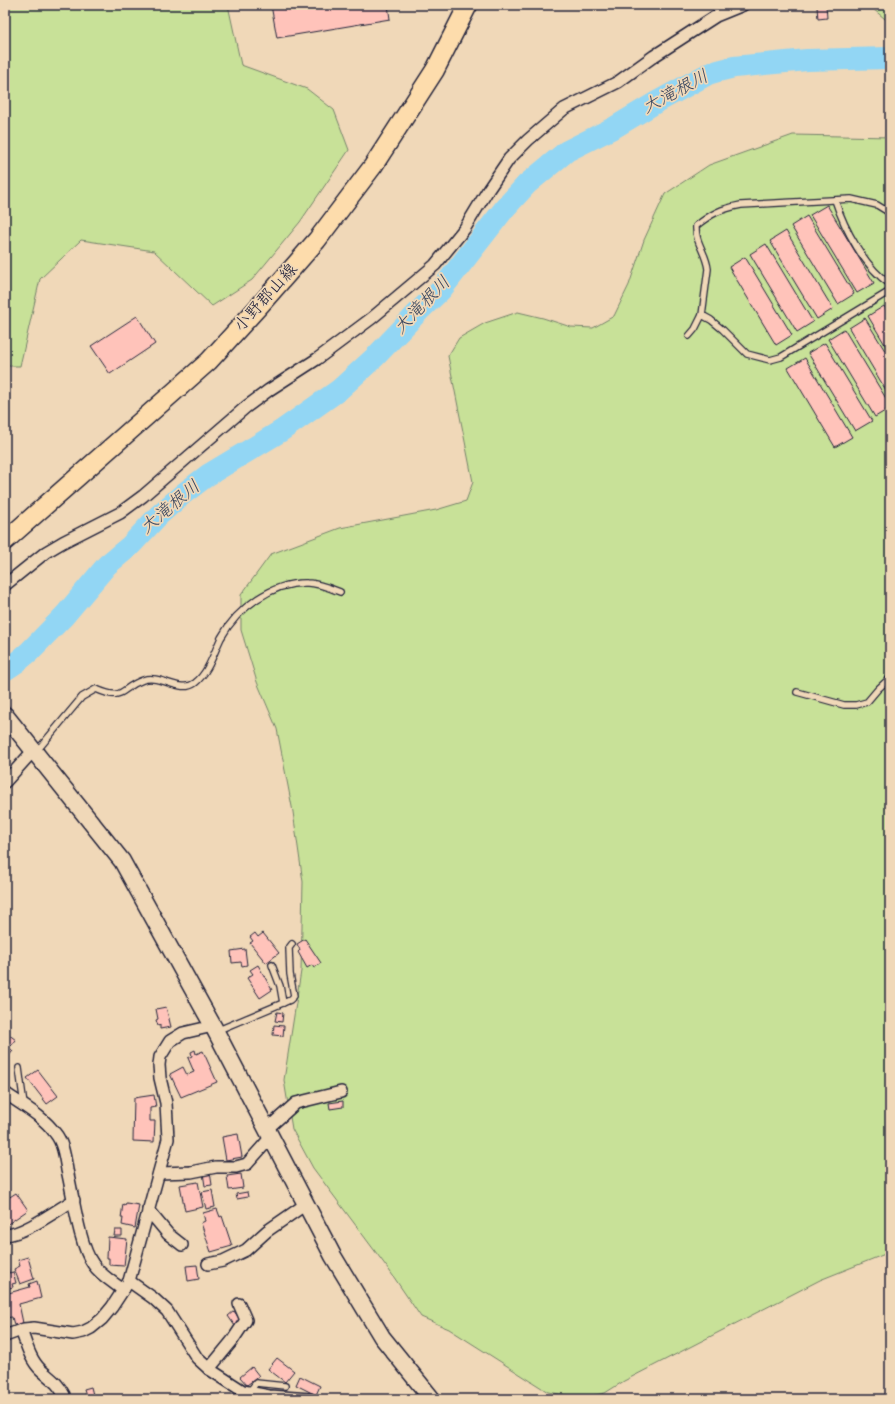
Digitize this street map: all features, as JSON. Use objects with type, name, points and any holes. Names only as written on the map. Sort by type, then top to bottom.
[{"type":"main road","name":"小野郡山線","points":[[5,541],[209,361],[312,246],[373,166],[435,70],[468,5]]},
{"type":"street","points":[[5,585],[46,552],[120,513],[143,496],[246,408],[269,390],[317,359],[372,318],[435,265],[466,228],[488,190],[509,159],[528,140],[564,109],[618,82],[654,56],[716,16],[742,5]]},
{"type":"street","points":[[10,720],[122,861],[214,1028],[333,1256],[382,1337],[432,1399]]},
{"type":"street","points":[[5,782],[34,752]]},
{"type":"street","points":[[5,1336],[21,1330],[34,1328],[73,1334],[83,1332],[91,1328],[102,1319],[112,1307],[126,1285],[168,1139],[166,1103],[158,1065],[160,1057],[170,1041],[183,1034],[214,1028]]},
{"type":"street","points":[[158,1173],[191,1172],[216,1167],[236,1168],[247,1164],[269,1133],[296,1103],[341,1092]]},
{"type":"street","points":[[5,1093],[44,1120],[56,1134],[64,1152],[82,1237],[88,1256],[99,1273],[153,1298],[166,1311],[197,1358],[209,1369],[243,1391],[269,1396],[310,1399]]},
{"type":"street","points":[[5,1235],[15,1234],[74,1200]]},
{"type":"street","points":[[208,1264],[223,1261],[246,1250],[266,1231],[306,1204]]},
{"type":"street","points":[[148,1210],[168,1234],[182,1245]]},
{"type":"street","points":[[209,1369],[240,1330],[246,1320],[240,1304]]},
{"type":"street","points":[[21,1330],[28,1351],[40,1369],[59,1386],[64,1395]]},
{"type":"lane","points":[[689,336],[695,329],[702,315],[708,269],[702,248],[697,242],[695,234],[696,226],[713,213],[741,204],[852,199],[877,205],[890,212]]},
{"type":"lane","points":[[835,200],[838,210],[860,252],[881,278],[890,284]]},
{"type":"lane","points":[[702,315],[723,330],[747,354],[770,360],[781,357],[890,291]]},
{"type":"lane","points":[[34,752],[82,697],[96,689],[107,694],[120,694],[131,686],[147,679],[162,680],[173,685],[187,687],[196,682],[205,672],[229,626],[255,601],[272,591],[290,584],[309,583],[340,592]]},
{"type":"lane","points":[[797,692],[844,705],[856,705],[867,702],[890,678]]},
{"type":"lane","points":[[214,1028],[283,1003],[290,1000],[294,996],[290,974],[289,948],[292,944]]},
{"type":"lane","points":[[272,965],[280,986],[283,1003]]},
{"type":"lane","points":[[18,1068],[24,1106]]},
{"type":"lane","points":[[249,1392],[256,1383],[285,1386]]},
{"type":"green space","points":[[5,5],[228,5],[241,65],[307,89],[334,110],[349,150],[300,222],[252,280],[212,306],[154,251],[81,240],[40,279],[20,366],[5,366]]},
{"type":"green space","points":[[871,5],[890,5],[890,23],[873,9]]},
{"type":"green space","points":[[793,135],[890,137],[890,1252],[820,1280],[624,1381],[605,1393],[582,1398],[548,1392],[449,1329],[421,1317],[389,1270],[313,1168],[292,1129],[284,1080],[301,971],[303,882],[293,812],[277,729],[257,682],[241,630],[241,595],[271,554],[340,528],[436,510],[466,501],[473,482],[448,356],[459,338],[485,323],[518,312],[571,327],[593,328],[614,316],[629,285],[644,240],[665,194],[709,165]]},
{"type":"building","points":[[271,5],[388,5],[390,19],[277,38]]},
{"type":"building","points":[[826,5],[827,18],[818,19],[817,7]]},
{"type":"building","points":[[827,205],[874,283],[857,293],[810,215]]},
{"type":"building","points":[[807,216],[854,294],[838,304],[791,226]]},
{"type":"building","points":[[786,231],[833,309],[817,319],[770,241]]},
{"type":"building","points":[[766,244],[813,322],[797,332],[750,254]]},
{"type":"building","points":[[745,257],[792,335],[776,345],[729,267]]},
{"type":"building","points":[[884,306],[890,316],[890,353],[868,316]]},
{"type":"building","points":[[137,316],[155,344],[110,374],[91,346]]},
{"type":"building","points":[[865,318],[890,359],[890,397],[849,328]]},
{"type":"building","points":[[844,329],[890,405],[890,408],[875,417],[828,339]]},
{"type":"building","points":[[825,343],[872,421],[855,431],[808,353]]},
{"type":"building","points":[[805,358],[852,437],[835,447],[788,368]]},
{"type":"building","points":[[255,933],[258,937],[263,933],[279,953],[266,963],[250,943],[253,941],[250,937]]},
{"type":"building","points":[[305,939],[321,963],[314,968],[312,965],[307,968],[298,952],[300,950],[297,944]]},
{"type":"building","points":[[245,949],[247,965],[242,966],[241,962],[232,963],[231,951]]},
{"type":"building","points":[[258,965],[272,990],[260,998],[247,978],[253,974],[250,970]]},
{"type":"building","points":[[166,1007],[171,1027],[160,1029],[160,1025],[158,1026],[156,1020],[158,1019],[156,1009]]},
{"type":"building","points":[[277,1012],[283,1013],[282,1022],[275,1021]]},
{"type":"building","points":[[274,1025],[284,1026],[283,1036],[273,1035]]},
{"type":"building","points":[[8,1034],[16,1040],[11,1046],[5,1042],[5,1038]]},
{"type":"building","points":[[5,1044],[13,1051],[5,1060]]},
{"type":"building","points":[[195,1050],[196,1054],[203,1051],[217,1082],[181,1097],[170,1074],[183,1067],[187,1075],[194,1072],[188,1058],[192,1056],[191,1052]]},
{"type":"building","points":[[38,1070],[58,1096],[47,1104],[27,1078]]},
{"type":"building","points":[[154,1095],[156,1107],[150,1108],[150,1121],[155,1121],[154,1142],[133,1141],[134,1098]]},
{"type":"building","points":[[343,1101],[343,1107],[330,1109],[329,1103]]},
{"type":"building","points":[[238,1134],[242,1157],[226,1160],[222,1137]]},
{"type":"building","points":[[210,1172],[212,1185],[205,1186],[203,1173]]},
{"type":"building","points":[[241,1174],[243,1188],[229,1190],[227,1176]]},
{"type":"building","points":[[198,1182],[203,1207],[185,1211],[180,1185]]},
{"type":"building","points":[[212,1190],[215,1207],[206,1209],[202,1192]]},
{"type":"building","points":[[247,1192],[248,1197],[237,1199],[236,1194]]},
{"type":"building","points":[[16,1193],[28,1210],[5,1226],[5,1200]]},
{"type":"building","points":[[126,1203],[139,1205],[135,1228],[122,1225],[123,1218],[121,1218],[123,1204],[125,1205]]},
{"type":"building","points":[[217,1209],[220,1217],[222,1216],[232,1246],[211,1252],[201,1223],[205,1221],[203,1213]]},
{"type":"building","points":[[115,1230],[122,1230],[122,1236],[114,1236]]},
{"type":"building","points":[[108,1237],[127,1239],[124,1266],[109,1265],[109,1258],[107,1258]]},
{"type":"building","points":[[28,1257],[34,1279],[20,1284],[14,1269],[20,1266],[18,1260]]},
{"type":"building","points":[[5,1258],[9,1273],[13,1272],[16,1283],[12,1284],[13,1287],[5,1289]]},
{"type":"building","points":[[197,1265],[199,1279],[188,1281],[186,1266]]},
{"type":"building","points":[[37,1281],[41,1298],[19,1304],[23,1323],[14,1325],[12,1317],[5,1318],[5,1294],[30,1287],[29,1284]]},
{"type":"building","points":[[234,1311],[241,1321],[235,1326],[228,1316]]},
{"type":"building","points":[[277,1358],[294,1371],[285,1382],[268,1369]]},
{"type":"building","points":[[252,1367],[259,1376],[247,1385],[240,1377]]},
{"type":"building","points":[[300,1376],[320,1386],[316,1395],[296,1385]]},
{"type":"building","points":[[91,1387],[94,1399],[87,1399],[84,1389]]},
{"type":"waterway","name":"大滝根川","points":[[5,670],[29,652],[65,615],[107,565],[130,546],[159,515],[183,494],[208,475],[281,431],[339,390],[375,357],[441,290],[505,208],[527,184],[567,151],[615,127],[708,74],[718,71],[734,67],[807,60],[890,58]]}]
